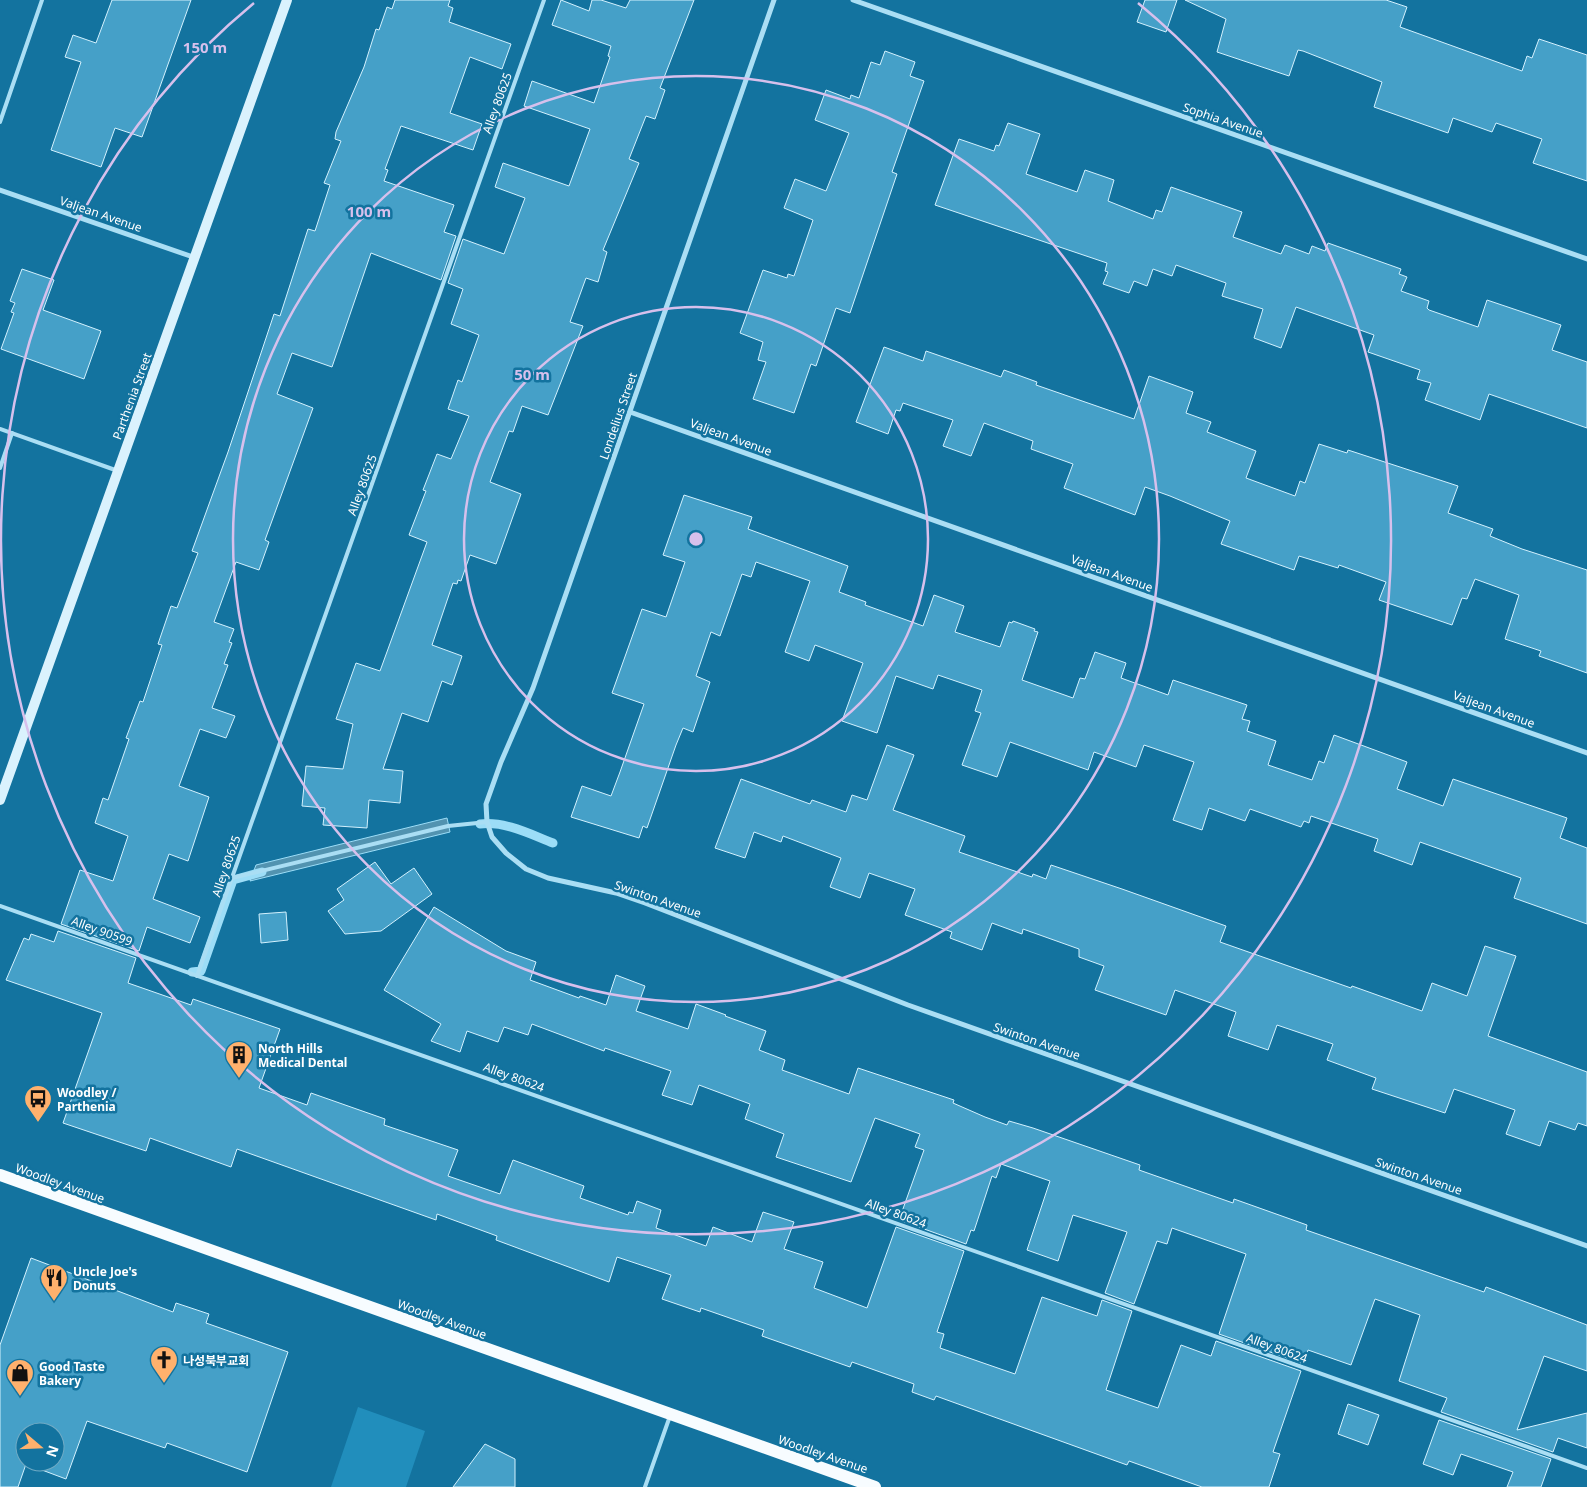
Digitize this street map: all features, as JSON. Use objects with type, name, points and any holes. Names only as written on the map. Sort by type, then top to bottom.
[{"type":"main road","name":"Parthenia Street","points":[[0,800],[287,0]]},
{"type":"main road","name":"Woodley Avenue","points":[[0,1175],[874,1487]]},
{"type":"street","name":"Londelius Street","points":[[492,837],[487,822],[486,804],[493,783],[533,688],[774,0]]},
{"type":"street","name":"Sophia Avenue","points":[[853,0],[1587,259]]},
{"type":"street","name":"Valjean Avenue","points":[[0,190],[196,258]]},
{"type":"street","name":"Valjean Avenue","points":[[630,412],[1587,753]]},
{"type":"street","name":"Swinton Avenue","points":[[492,837],[526,869],[548,878],[616,893],[908,1006],[1587,1246]]},
{"type":"lane","points":[[0,122],[42,0]]},
{"type":"lane","name":"Alley 80625","points":[[197,976],[544,0]]},
{"type":"lane","points":[[0,429],[118,471]]},
{"type":"lane","points":[[0,468],[12,433]]},
{"type":"lane","points":[[232,878],[448,826],[487,822]]},
{"type":"lane","name":"Alley 90599","points":[[0,906],[197,976]]},
{"type":"lane","name":"Alley 80624","points":[[197,976],[1587,1468]]},
{"type":"lane","points":[[645,1487],[670,1415]]},
{"type":"shaded area","points":[[447,818],[450,832],[250,881],[256,865]]},
{"type":"shaded area","points":[[358,1407],[425,1431],[406,1487],[331,1487]]},
{"type":"building","points":[[112,0],[191,0],[142,137],[115,128],[101,167],[51,150],[81,62],[65,57],[73,35],[96,43]]},
{"type":"building","points":[[395,0],[450,0],[448,6],[453,8],[449,22],[511,44],[502,69],[470,57],[450,113],[482,124],[473,150],[401,126],[385,169],[388,170],[384,181],[454,205],[444,232],[456,236],[441,280],[371,253],[332,367],[292,353],[277,394],[313,408],[265,540],[269,542],[259,570],[236,562],[214,622],[234,629],[229,642],[232,643],[224,664],[228,665],[212,708],[235,716],[226,738],[200,729],[179,786],[209,797],[188,861],[169,854],[153,899],[200,917],[190,943],[147,927],[139,951],[61,924],[80,870],[113,881],[128,836],[95,823],[103,798],[108,800],[129,739],[126,738],[140,701],[143,702],[162,645],[158,644],[171,606],[177,608],[198,553],[192,551],[228,452],[274,314],[280,316],[308,229],[315,231],[330,185],[324,183],[341,141],[335,139],[336,132],[364,67],[376,29],[379,30],[387,7],[392,9]]},
{"type":"building","points":[[561,0],[589,11],[592,0],[601,0],[626,8],[630,0],[694,0],[660,88],[665,90],[655,119],[646,116],[629,159],[639,163],[603,250],[607,252],[598,282],[586,278],[570,322],[583,326],[548,415],[522,406],[513,432],[509,431],[490,482],[521,494],[496,564],[470,555],[461,581],[458,580],[457,584],[453,583],[432,645],[462,656],[452,685],[442,681],[428,722],[402,713],[383,769],[403,771],[400,803],[369,800],[367,828],[323,825],[325,808],[302,806],[306,766],[343,769],[353,724],[336,719],[356,663],[380,671],[427,542],[409,535],[426,491],[423,490],[437,454],[451,459],[469,416],[448,409],[458,380],[462,382],[479,335],[451,324],[463,289],[448,283],[463,239],[504,254],[525,198],[495,187],[503,163],[569,186],[590,129],[524,106],[532,81],[594,103],[610,57],[608,56],[611,46],[552,25]]},
{"type":"building","points":[[1145,0],[1177,0],[1166,32],[1137,22]]},
{"type":"building","points":[[1185,0],[1386,0],[1407,7],[1400,27],[1522,71],[1527,56],[1532,58],[1539,39],[1587,55],[1587,181],[1533,163],[1542,139],[1496,123],[1492,132],[1453,118],[1448,133],[1374,107],[1382,82],[1303,51],[1298,50],[1289,76],[1217,52],[1226,19]]},
{"type":"building","points":[[885,51],[915,62],[910,76],[924,81],[892,172],[897,174],[850,313],[836,308],[816,366],[811,364],[794,413],[753,399],[766,362],[758,360],[763,342],[740,333],[763,270],[787,278],[788,274],[794,276],[813,220],[784,208],[795,179],[826,191],[849,133],[815,120],[826,90],[850,99],[851,95],[859,98],[871,62],[880,65]]},
{"type":"building","points":[[1008,123],[1040,134],[1026,174],[1077,192],[1085,170],[1114,180],[1108,201],[1153,219],[1156,210],[1162,212],[1171,187],[1242,212],[1233,237],[1281,254],[1285,245],[1309,254],[1312,246],[1325,251],[1328,243],[1401,269],[1399,274],[1407,277],[1401,291],[1429,301],[1427,308],[1429,310],[1478,327],[1487,300],[1561,325],[1552,350],[1587,362],[1587,428],[1489,394],[1480,420],[1425,400],[1431,383],[1417,379],[1420,370],[1368,352],[1374,335],[1296,307],[1281,348],[1254,338],[1263,309],[1222,296],[1226,283],[1176,265],[1172,276],[1153,269],[1147,286],[1134,281],[1129,293],[1103,284],[1108,272],[1105,271],[1107,263],[935,205],[959,139],[994,151],[996,145],[999,146]]},
{"type":"building","points":[[22,269],[54,280],[43,310],[101,331],[84,379],[1,349],[14,313],[11,312],[15,303],[10,301]]},
{"type":"building","points":[[884,347],[923,361],[926,351],[1001,377],[1004,370],[1037,382],[1036,385],[1134,419],[1149,376],[1193,392],[1186,413],[1211,422],[1207,432],[1256,451],[1246,478],[1295,496],[1300,481],[1305,483],[1319,444],[1347,453],[1348,450],[1458,486],[1448,513],[1493,529],[1490,536],[1522,549],[1587,570],[1587,673],[1539,656],[1541,651],[1505,639],[1519,595],[1475,579],[1467,599],[1462,598],[1452,625],[1379,600],[1386,582],[1339,565],[1338,568],[1299,556],[1294,570],[1221,544],[1230,521],[1145,487],[1135,515],[1064,488],[1073,464],[1031,449],[1033,441],[984,423],[971,456],[943,446],[953,420],[903,403],[900,411],[896,410],[888,434],[856,422]]},
{"type":"building","points":[[684,495],[752,517],[748,529],[848,566],[839,592],[866,602],[865,605],[923,626],[934,595],[964,606],[955,632],[1000,647],[1009,622],[1012,623],[1013,621],[1035,629],[1034,631],[1038,632],[1022,680],[1073,698],[1080,678],[1085,679],[1095,652],[1126,663],[1121,678],[1168,695],[1173,680],[1247,705],[1242,719],[1250,721],[1247,731],[1276,741],[1268,765],[1312,780],[1319,761],[1324,763],[1334,735],[1407,762],[1397,789],[1443,806],[1453,779],[1567,818],[1560,838],[1587,848],[1587,924],[1514,898],[1521,878],[1420,842],[1412,865],[1374,851],[1378,839],[1311,816],[1309,823],[1304,821],[1301,827],[1250,809],[1245,821],[1209,808],[1202,830],[1173,820],[1194,762],[1144,745],[1136,767],[1094,752],[1088,770],[1010,742],[997,777],[962,765],[981,713],[975,711],[982,690],[938,675],[933,689],[896,676],[877,733],[842,721],[863,663],[815,645],[809,661],[785,652],[810,581],[756,562],[751,577],[742,574],[720,636],[711,632],[696,676],[710,682],[693,732],[683,728],[647,828],[643,826],[639,838],[571,817],[582,786],[611,796],[644,704],[612,693],[642,609],[666,617],[685,562],[663,555]]},
{"type":"building","points":[[887,745],[914,755],[893,810],[965,836],[959,852],[1032,877],[1033,874],[1046,879],[1051,865],[1122,889],[1226,926],[1220,942],[1351,988],[1352,986],[1422,1011],[1432,983],[1467,996],[1485,946],[1516,956],[1488,1036],[1587,1072],[1587,1126],[1578,1123],[1575,1130],[1549,1121],[1540,1146],[1506,1134],[1515,1110],[1454,1089],[1445,1113],[1372,1089],[1376,1078],[1327,1060],[1333,1044],[1277,1025],[1268,1050],[1228,1036],[1236,1012],[1175,990],[1166,1015],[1095,990],[1104,966],[1079,957],[1079,949],[1023,929],[1022,934],[992,923],[982,950],[950,938],[952,932],[905,915],[915,889],[869,873],[860,898],[830,887],[841,858],[783,836],[781,842],[754,832],[745,858],[715,848],[741,779],[810,804],[812,800],[846,812],[852,795],[867,800]]},
{"type":"building","points":[[375,862],[391,884],[414,868],[432,894],[381,931],[345,934],[328,911],[344,900],[337,889]]},
{"type":"building","points":[[434,907],[506,951],[536,962],[530,980],[579,998],[580,996],[606,1005],[616,975],[645,986],[636,1011],[688,1029],[696,1004],[766,1031],[759,1050],[785,1060],[782,1070],[849,1094],[858,1068],[954,1100],[953,1103],[1007,1125],[1009,1121],[1033,1128],[1140,1165],[1139,1170],[1233,1203],[1234,1199],[1307,1225],[1306,1230],[1484,1292],[1486,1287],[1587,1325],[1587,1371],[1544,1356],[1517,1430],[1587,1413],[1587,1448],[1558,1438],[1553,1452],[1441,1412],[1447,1398],[1399,1381],[1420,1315],[1375,1299],[1351,1365],[1308,1350],[1304,1364],[1219,1334],[1246,1254],[1172,1228],[1167,1244],[1157,1241],[1134,1304],[1105,1293],[1127,1232],[1073,1215],[1058,1261],[1027,1250],[1050,1181],[1001,1164],[996,1178],[992,1176],[974,1231],[971,1230],[966,1244],[899,1220],[924,1150],[915,1147],[920,1134],[875,1118],[851,1182],[776,1157],[784,1134],[745,1119],[750,1104],[699,1085],[692,1105],[662,1095],[671,1071],[605,1048],[604,1051],[532,1024],[528,1035],[504,1027],[498,1042],[467,1031],[460,1052],[431,1041],[441,1024],[384,990]]},
{"type":"building","points":[[286,912],[288,940],[261,943],[259,914]]},
{"type":"building","points":[[58,931],[136,958],[128,983],[191,1005],[193,999],[280,1029],[259,1088],[307,1105],[311,1093],[385,1119],[384,1125],[458,1150],[448,1176],[500,1194],[513,1160],[584,1186],[580,1198],[628,1215],[629,1212],[633,1213],[637,1201],[661,1210],[656,1228],[706,1246],[713,1227],[752,1242],[763,1212],[794,1222],[784,1249],[823,1262],[814,1288],[867,1308],[896,1227],[964,1251],[937,1332],[944,1334],[940,1348],[1015,1374],[1042,1297],[1097,1316],[1102,1300],[1132,1311],[1106,1390],[1158,1408],[1181,1345],[1211,1356],[1216,1341],[1301,1371],[1273,1452],[1280,1454],[1269,1487],[1202,1487],[1129,1461],[1127,1465],[936,1396],[934,1400],[912,1392],[914,1384],[852,1362],[850,1367],[762,1336],[764,1330],[701,1308],[700,1312],[662,1299],[671,1275],[617,1257],[609,1282],[496,1240],[497,1236],[437,1214],[436,1220],[237,1149],[231,1167],[150,1138],[146,1151],[63,1123],[102,1013],[6,980],[24,938],[29,940],[31,934],[54,942]]},
{"type":"building","name":"나성북부교회","points":[[31,1258],[173,1312],[176,1303],[209,1314],[206,1323],[288,1352],[247,1472],[167,1443],[165,1448],[87,1421],[66,1479],[47,1472],[65,1472],[65,1422],[15,1422],[15,1472],[23,1472],[18,1487],[0,1487],[0,1345]]},
{"type":"building","points":[[1348,1404],[1379,1415],[1368,1445],[1338,1434]]},
{"type":"building","points":[[1439,1420],[1551,1459],[1541,1487],[1507,1487],[1513,1472],[1461,1454],[1453,1475],[1423,1464]]},
{"type":"building","points":[[485,1444],[515,1459],[515,1487],[453,1487]]},
{"type":"waterway","points":[[480,824],[508,826],[553,843]]},
{"type":"waterway","points":[[192,972],[201,971],[233,880],[262,872]]},
{"type":"place","name":"North Hills Medical Dental","points":[[239,1079]]},
{"type":"place","name":"Woodley / Parthenia","points":[[38,1123]]},
{"type":"place","name":"Uncle Joe's Donuts","points":[[54,1302]]},
{"type":"place","name":"나성북부교회","points":[[164,1384]]},
{"type":"place","name":"Good Taste Bakery","points":[[20,1397]]}]
